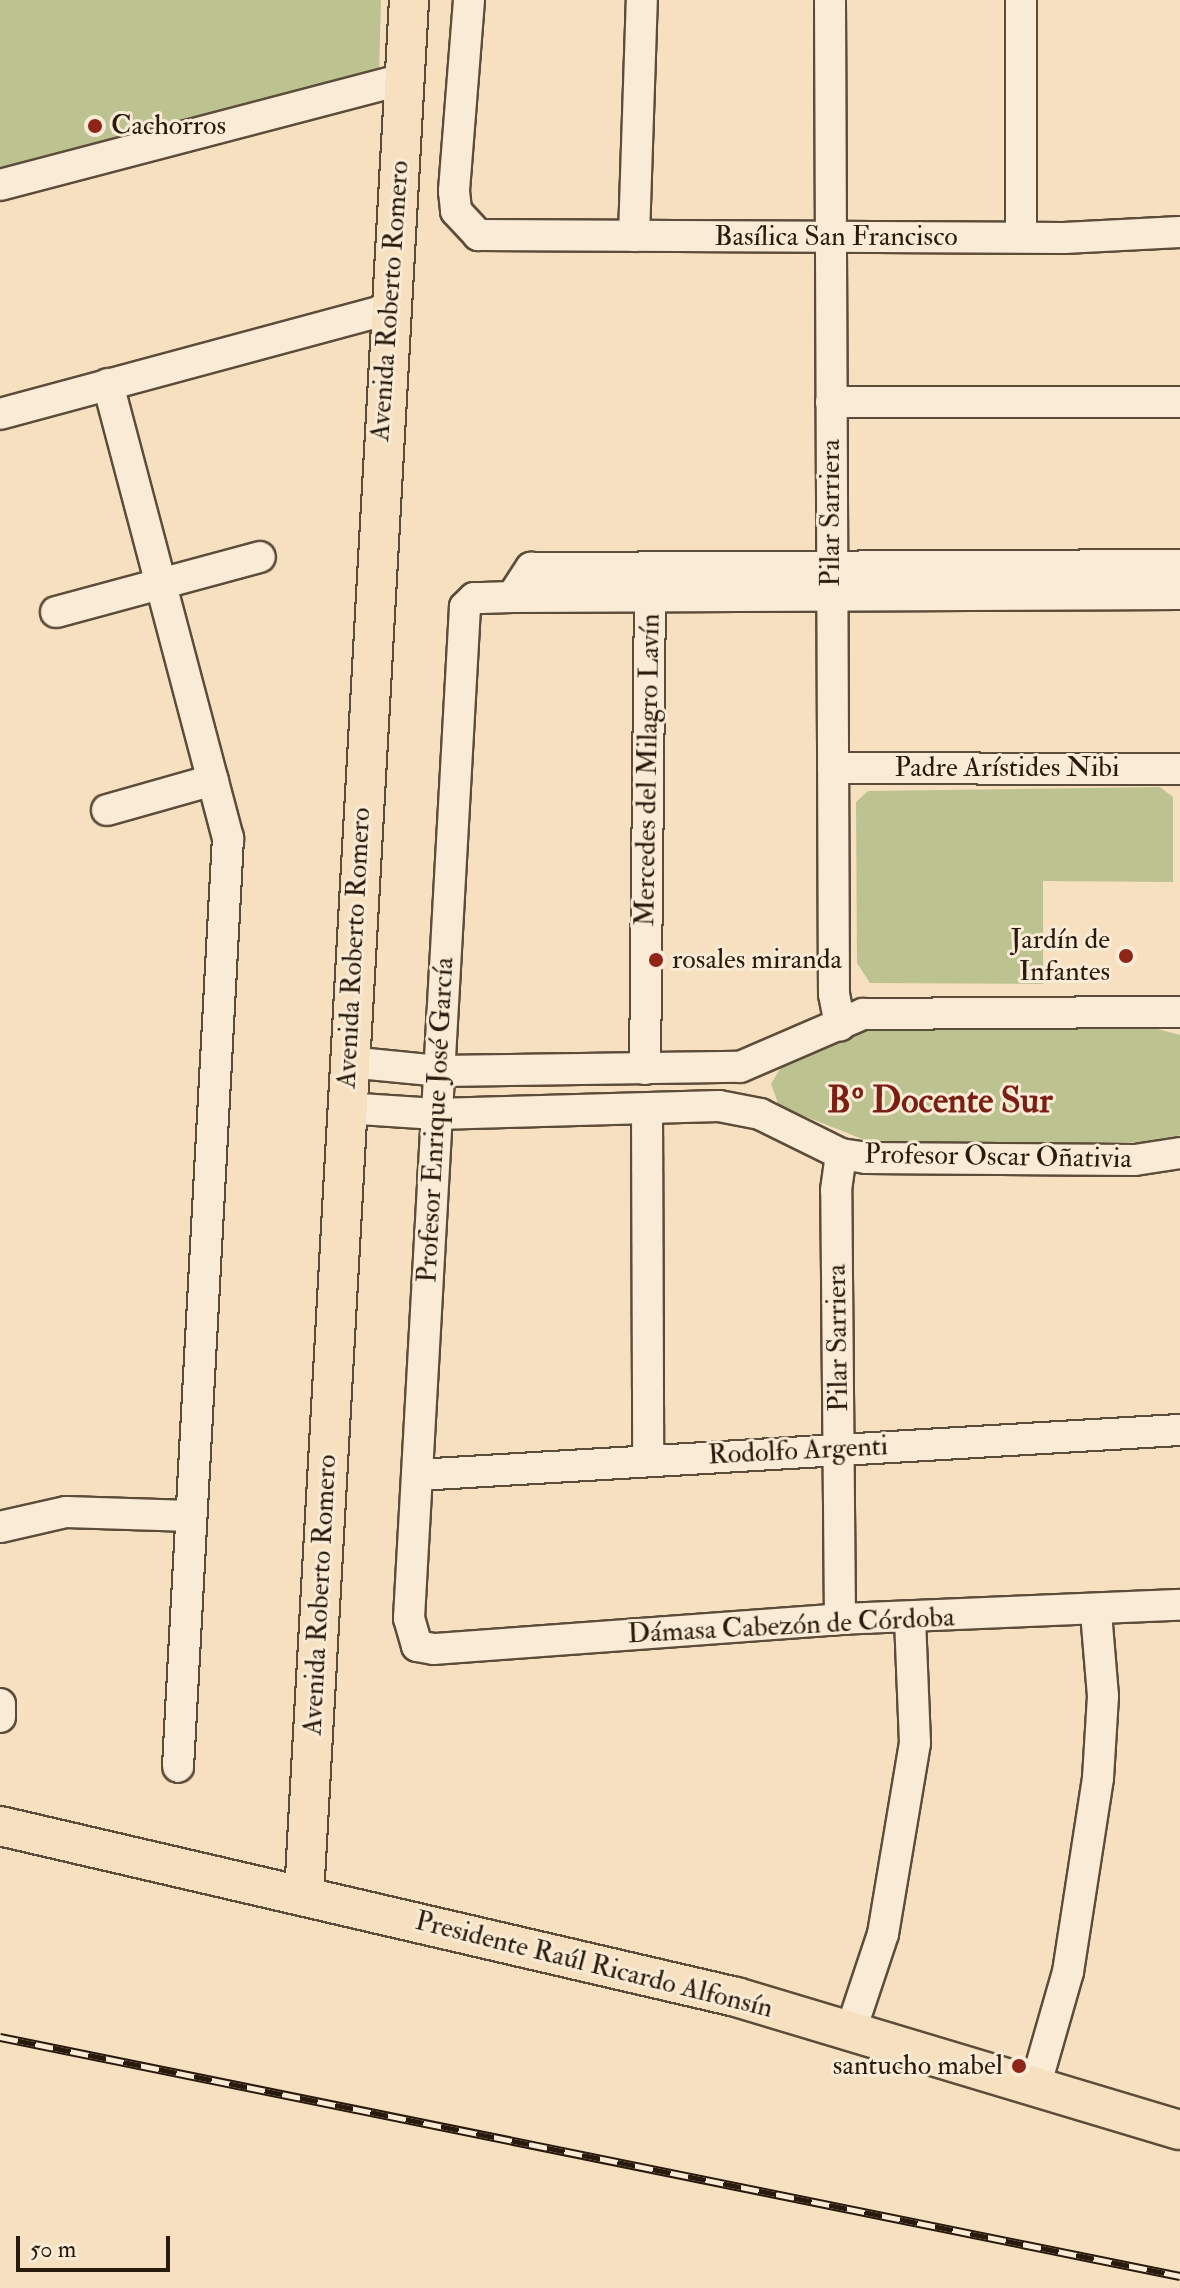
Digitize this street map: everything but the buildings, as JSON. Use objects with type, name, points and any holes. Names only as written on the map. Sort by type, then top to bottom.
[{"type":"main road","name":"Avenida Roberto Romero","points":[[304,1896],[388,309],[409,0]]},
{"type":"main road","name":"Presidente Raúl Ricardo Alfonsín","points":[[0,1826],[736,1997],[1180,2130]]},
{"type":"street","name":"Basílica San Francisco","points":[[469,0],[454,191],[456,211],[467,226],[491,238],[1021,237],[1180,232]]},
{"type":"street","points":[[634,236],[642,0]]},
{"type":"street","name":"Pilar Sarriera","points":[[830,0],[834,994],[840,1025]]},
{"type":"street","points":[[1021,0],[1021,237]]},
{"type":"street","points":[[0,185],[404,79]]},
{"type":"street","points":[[0,414],[388,309]]},
{"type":"street","points":[[108,384],[228,838],[178,1767]]},
{"type":"street","points":[[831,402],[1180,402]]},
{"type":"street","points":[[56,612],[260,557]]},
{"type":"street","points":[[650,582],[832,580],[1180,565]]},
{"type":"street","points":[[832,580],[1180,594]]},
{"type":"street","name":"Profesor Enrique José García","points":[[411,1634],[465,607],[474,598],[512,597],[650,582]]},
{"type":"street","name":"Mercedes del Milagro Lavín","points":[[645,1069],[650,582]]},
{"type":"street","name":"Padre Arístides Nibi","points":[[833,768],[1180,769]]},
{"type":"street","points":[[107,810],[213,780]]},
{"type":"street","points":[[348,1062],[439,1071],[740,1067],[863,1014],[904,1010],[1180,1012]]},
{"type":"street","points":[[740,1067],[736,1092],[743,1108]]},
{"type":"street","name":"Profesor Oscar Oñativia","points":[[345,1108],[436,1114],[743,1108],[841,1154],[866,1158],[1135,1160],[1180,1153]]},
{"type":"street","points":[[647,1109],[648,1460]]},
{"type":"street","name":"Pilar Sarriera","points":[[840,1619],[836,1190],[841,1154]]},
{"type":"street","name":"Rodolfo Argenti","points":[[417,1475],[1180,1430]]},
{"type":"street","points":[[0,1527],[66,1512],[191,1516]]},
{"type":"street","name":"Dámasa Cabezón de Córdoba","points":[[411,1634],[417,1646],[434,1649],[840,1619],[1096,1612],[1180,1605]]},
{"type":"street","points":[[1035,2087],[1068,1972],[1098,1778],[1103,1696],[1096,1612]]},
{"type":"street","points":[[851,2030],[885,1921],[915,1743],[910,1618]]},
{"type":"street","points":[[0,1704],[0,1717]]},
{"type":"green space","name":"Cachorros","points":[[0,0],[381,0],[379,75],[0,177]]},
{"type":"green space","points":[[1160,787],[1173,797],[1173,882],[1043,881],[1043,984],[870,983],[857,963],[856,802],[868,791]]},
{"type":"green space","points":[[1150,1027],[1180,1035],[1180,1135],[1165,1142],[875,1144],[779,1106],[771,1084],[783,1064],[871,1029]]},
{"type":"railway","points":[[0,2037],[1180,2276]]},
{"type":"place","name":"Cachorros","points":[[95,126]]},
{"type":"place","name":"Jardín de Infantes","points":[[1126,956]]},
{"type":"place","name":"rosales miranda","points":[[656,960]]},
{"type":"place","name":"santucho mabel","points":[[1019,2066]]},
{"type":"district","name":"Bº Docente Sur","points":[[940,1101]]}]
